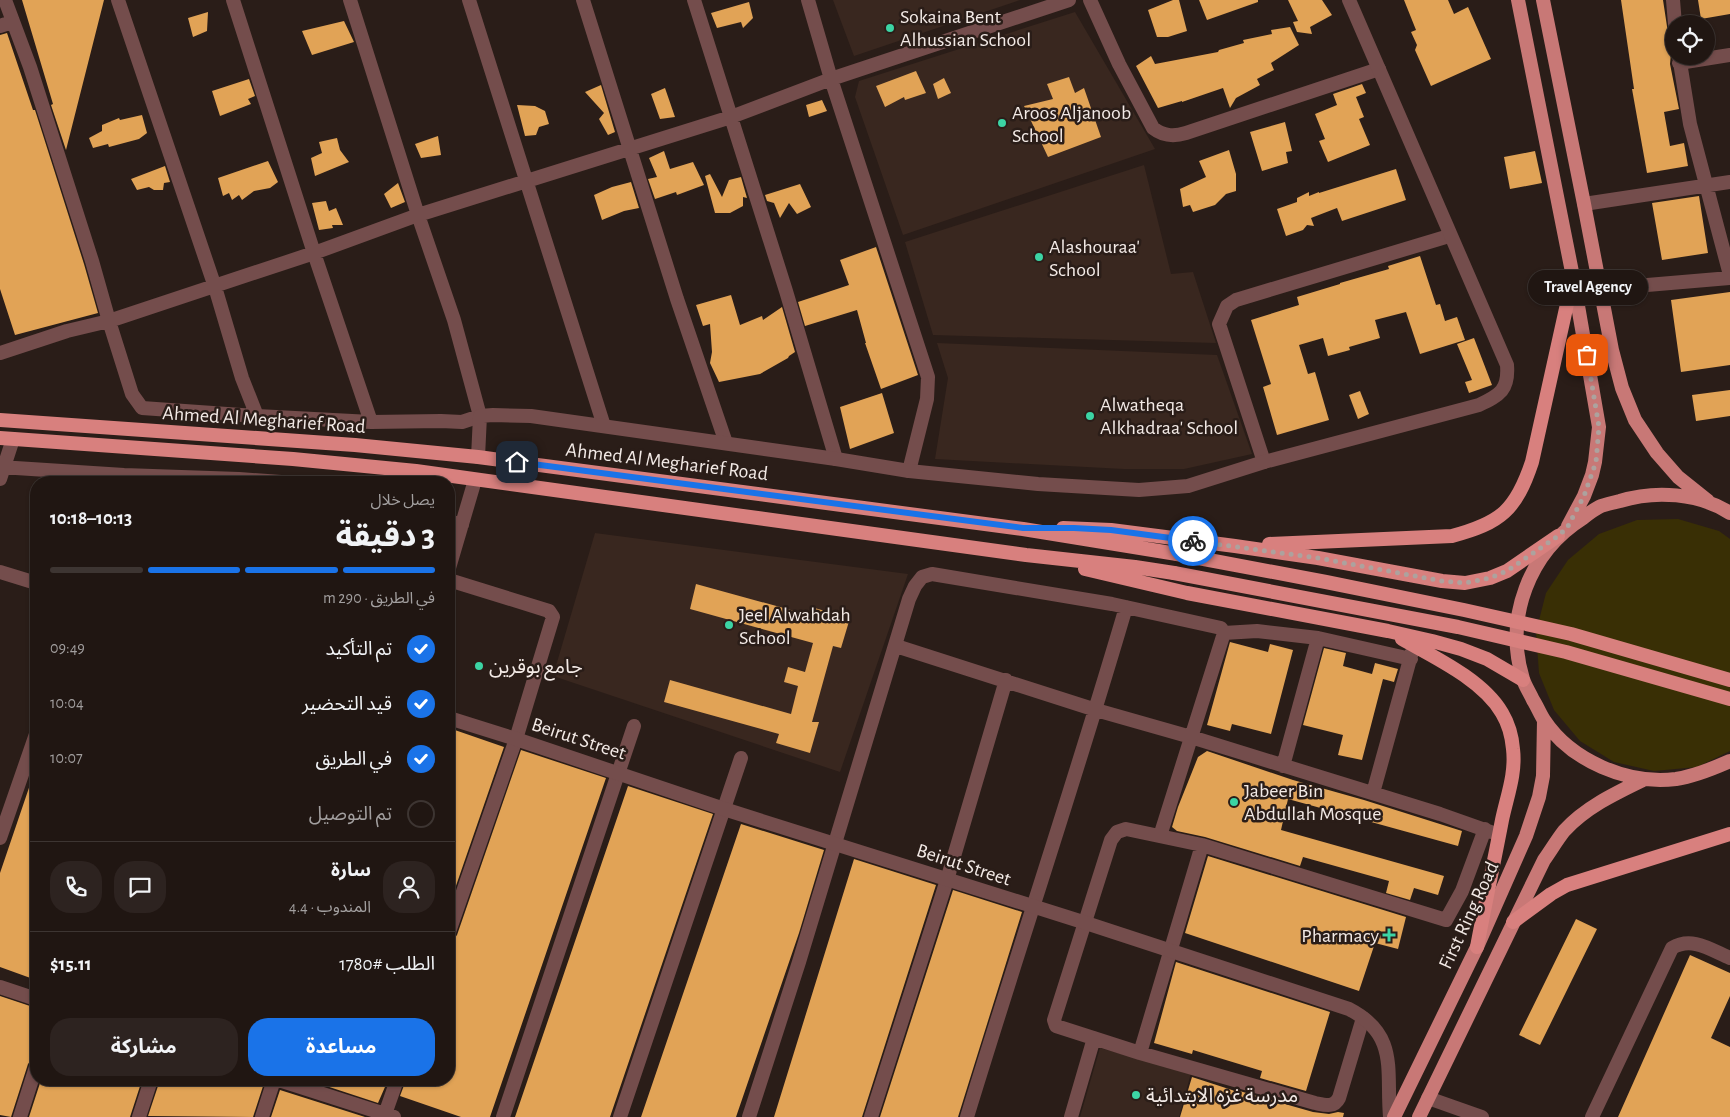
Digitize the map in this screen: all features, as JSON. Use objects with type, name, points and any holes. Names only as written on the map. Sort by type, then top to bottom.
[{"type":"highway","points":[[1235,546],[1452,536],[1477,530],[1496,519],[1513,504],[1524,486],[1532,462],[1573,277]]},
{"type":"highway","name":"Ahmed Al Megharief Road","points":[[0,420],[355,445],[478,457],[1023,528],[1326,582],[1571,634],[1730,680]]},
{"type":"highway","name":"Ahmed Al Megharief Road","points":[[7,439],[293,459],[449,476]]},
{"type":"highway","name":"Ahmed Al Megharief Road","points":[[455,477],[1026,555],[1136,566],[1429,621],[1566,652],[1730,699]]},
{"type":"highway","points":[[1023,528],[1111,530],[1318,558],[1442,581],[1465,583],[1490,578],[1507,571],[1562,532]]},
{"type":"highway","points":[[1026,555],[1187,593],[1388,631],[1461,649],[1487,659],[1523,680]]},
{"type":"highway","points":[[1388,631],[1479,686],[1502,713],[1508,729],[1513,749],[1512,785],[1499,836],[1476,947]]},
{"type":"highway","points":[[1513,922],[1551,894],[1567,885],[1730,834]]},
{"type":"main road","points":[[1518,0],[1573,277],[1599,427],[1596,462],[1584,496],[1562,532],[1538,561],[1525,588],[1518,619],[1517,650],[1523,680],[1544,720],[1564,743],[1588,760],[1616,772],[1645,779],[1675,779],[1705,773],[1730,762]]},
{"type":"main road","points":[[1543,0],[1612,350],[1622,388],[1635,420],[1657,453],[1678,477],[1723,508]]},
{"type":"main road","points":[[1562,532],[1599,507],[1635,496],[1673,495],[1723,508]]},
{"type":"main road","name":"First Ring Road","points":[[1394,1117],[1476,947],[1526,836],[1540,797],[1543,776],[1544,720]]},
{"type":"main road","points":[[1419,1117],[1544,860],[1562,833],[1593,807],[1613,794],[1645,779]]},
{"type":"street","points":[[5,0],[6,24],[30,67],[92,260],[132,394],[142,408],[371,422],[441,420],[462,422],[480,416],[531,416],[909,471],[1038,484],[1139,490],[1188,486],[1264,462],[1479,404],[1495,398],[1508,380],[1507,366],[1349,0]]},
{"type":"street","points":[[118,0],[215,287],[240,371],[257,416]]},
{"type":"street","points":[[233,0],[314,253],[371,422]]},
{"type":"street","points":[[350,0],[418,215],[454,320],[480,416],[478,457]]},
{"type":"street","points":[[469,0],[604,426]]},
{"type":"street","points":[[583,0],[629,150],[726,443]]},
{"type":"street","points":[[694,0],[786,291],[836,459]]},
{"type":"street","points":[[808,0],[831,79],[928,377],[927,399],[909,471]]},
{"type":"street","points":[[0,353],[215,287],[418,215],[731,117],[831,79],[1069,0]]},
{"type":"street","points":[[1090,0],[1119,64],[1148,120],[1159,133],[1176,136],[1378,69]]},
{"type":"street","points":[[1673,0],[1674,15]]},
{"type":"street","points":[[1715,56],[1730,55]]},
{"type":"street","points":[[1600,289],[1730,277],[1690,124],[1680,65]]},
{"type":"street","points":[[1584,204],[1730,182]]},
{"type":"street","points":[[1264,462],[1219,324],[1227,306],[1236,300],[1450,236]]},
{"type":"street","points":[[7,439],[1,471],[77,476]]},
{"type":"street","points":[[455,523],[476,480]]},
{"type":"street","points":[[0,572],[30,581]]},
{"type":"street","points":[[749,1117],[799,962],[909,599],[922,576],[932,574],[1126,607],[1221,628],[1224,633],[1160,836]]},
{"type":"street","points":[[455,582],[549,611],[553,616],[516,739],[455,915]]},
{"type":"street","points":[[967,1117],[1096,710],[1126,607]]},
{"type":"street","points":[[1224,633],[1256,631],[1318,638],[1411,659]]},
{"type":"street","points":[[1283,766],[1318,638]]},
{"type":"street","points":[[1373,794],[1414,645]]},
{"type":"street","points":[[896,646],[1096,710],[1191,737],[1485,829],[1499,836]]},
{"type":"street","points":[[871,1117],[947,880],[1006,680]]},
{"type":"street","name":"Beirut Street","points":[[455,720],[1349,1009],[1363,1018],[1380,1034],[1386,1049],[1389,1062],[1388,1091],[1390,1117]]},
{"type":"street","points":[[503,1117],[634,726]]},
{"type":"street","points":[[0,838],[30,751]]},
{"type":"street","points":[[620,1117],[742,758]]},
{"type":"street","points":[[1363,1018],[1339,1098],[1337,1103],[1331,1106],[1140,1053],[1059,1027],[1054,1020],[1086,923],[1110,840],[1117,832],[1126,829],[1202,845],[1446,920],[1462,891],[1485,829]]},
{"type":"street","points":[[1140,1053],[1172,951],[1202,845]]},
{"type":"street","points":[[1592,1117],[1672,948],[1679,944],[1695,943],[1730,958]]},
{"type":"street","points":[[0,988],[30,997]]},
{"type":"street","points":[[1071,1117],[1094,1038]]},
{"type":"street","points":[[20,1117],[30,1086]]},
{"type":"street","points":[[139,1117],[149,1086]]},
{"type":"street","points":[[262,1117],[272,1086]]},
{"type":"street","points":[[296,1086],[388,1116],[396,1086]]},
{"type":"street","points":[[1428,1098],[1482,1117]]},
{"type":"shaded area","name":"Sokaina Bent Alhussian School","points":[[833,0],[1020,0],[854,56]]},
{"type":"shaded area","name":"Aroos Aljanoob School","points":[[1075,12],[1155,149],[903,235],[855,97],[859,81]]},
{"type":"shaded area","name":"Alashouraa' School","points":[[1144,165],[1171,274],[1193,272],[1216,343],[933,335],[905,242]]},
{"type":"shaded area","name":"Alwatheqa Alkhadraa' School","points":[[937,343],[1217,355],[1252,454],[1184,469],[1124,469],[935,459],[948,378]]},
{"type":"shaded area","points":[[1678,519],[1719,531],[1730,539],[1730,751],[1697,767],[1654,771],[1614,762],[1580,741],[1554,710],[1539,673],[1536,632],[1546,593],[1568,560],[1599,534],[1637,520]]},
{"type":"shaded area","name":"Jeel Alwahdah School","points":[[595,533],[908,574],[840,772],[553,676]]},
{"type":"shaded area","name":"مدرسة غزه الابتدائية","points":[[1100,1048],[1191,1073],[1179,1117],[1080,1117]]},
{"type":"building","points":[[22,0],[104,0],[66,150],[51,105],[53,104]]},
{"type":"building","points":[[1173,0],[1179,0],[1187,31],[1168,37],[1157,37],[1148,10]]},
{"type":"building","points":[[1199,0],[1258,0],[1258,2],[1207,20]]},
{"type":"building","points":[[1288,0],[1322,0],[1332,15],[1310,27],[1312,34],[1297,32],[1293,22],[1298,21]]},
{"type":"building","points":[[1404,0],[1448,0],[1454,14],[1468,7],[1491,59],[1431,86],[1415,50],[1417,45],[1411,32],[1416,30]]},
{"type":"building","points":[[1621,0],[1663,0],[1665,15],[1665,65],[1670,65],[1679,109],[1664,112],[1670,146],[1684,143],[1688,166],[1647,173],[1632,89],[1634,89]]},
{"type":"building","points":[[1698,0],[1730,0],[1730,14],[1715,17],[1715,15],[1700,15]]},
{"type":"building","points":[[749,2],[753,18],[743,28],[741,22],[717,28],[711,13]]},
{"type":"building","points":[[208,12],[207,31],[193,37],[188,18]]},
{"type":"building","points":[[344,21],[354,42],[312,55],[302,31]]},
{"type":"building","points":[[1290,27],[1299,45],[1271,63],[1274,70],[1257,79],[1260,85],[1236,98],[1230,108],[1223,88],[1158,108],[1136,66],[1151,56],[1155,64],[1218,52],[1219,50],[1244,43],[1243,40],[1272,34],[1271,30]]},
{"type":"building","points":[[7,33],[33,110],[35,110],[98,313],[15,335],[0,289],[0,35]]},
{"type":"building","points":[[916,71],[926,93],[905,100],[904,97],[885,107],[876,86]]},
{"type":"building","points":[[1069,77],[1075,93],[1084,88],[1101,137],[1048,157],[1024,106],[1053,99],[1047,84]]},
{"type":"building","points":[[944,78],[951,93],[938,99],[933,84]]},
{"type":"building","points":[[249,79],[255,96],[248,99],[251,104],[220,116],[212,91]]},
{"type":"building","points":[[1362,84],[1366,93],[1356,97],[1364,117],[1359,119],[1370,145],[1328,162],[1319,141],[1325,139],[1315,114],[1337,105],[1333,94]]},
{"type":"building","points":[[601,85],[615,132],[608,135],[599,119],[604,113],[585,92]]},
{"type":"building","points":[[665,88],[675,117],[660,119],[651,94]]},
{"type":"building","points":[[822,100],[827,111],[809,117],[806,105]]},
{"type":"building","points":[[517,105],[535,106],[545,111],[549,124],[539,127],[536,135],[525,136]]},
{"type":"building","points":[[142,115],[147,133],[139,139],[109,147],[108,144],[93,148],[89,138],[102,131],[102,125],[119,118],[120,120]]},
{"type":"building","points":[[1285,122],[1292,151],[1286,152],[1288,163],[1262,171],[1250,132]]},
{"type":"building","points":[[438,136],[441,155],[421,158],[415,144]]},
{"type":"building","points":[[337,138],[340,150],[349,162],[315,176],[311,158],[322,153],[319,142]]},
{"type":"building","points":[[1229,150],[1236,174],[1236,191],[1226,194],[1215,205],[1193,212],[1190,205],[1183,207],[1180,189],[1206,177],[1199,161]]},
{"type":"building","points":[[664,151],[670,169],[693,162],[704,185],[677,195],[676,192],[655,199],[648,179],[657,177],[649,158]]},
{"type":"building","points":[[1535,151],[1542,183],[1510,189],[1504,157]]},
{"type":"building","points":[[268,161],[278,182],[270,188],[254,191],[242,200],[239,195],[232,200],[229,193],[223,196],[218,178]]},
{"type":"building","points":[[165,166],[170,182],[164,183],[163,190],[154,190],[149,187],[137,190],[131,179]]},
{"type":"building","points":[[1396,169],[1406,200],[1342,221],[1337,208],[1311,218],[1314,226],[1307,225],[1303,230],[1286,236],[1277,209],[1297,202],[1297,198],[1309,192],[1309,196]]},
{"type":"building","points":[[710,174],[722,197],[729,180],[741,177],[747,198],[743,197],[743,206],[730,213],[715,213],[705,176]]},
{"type":"building","points":[[631,182],[639,208],[624,211],[602,220],[594,195],[612,187]]},
{"type":"building","points":[[398,183],[405,202],[391,208],[384,194]]},
{"type":"building","points":[[800,184],[811,207],[797,214],[789,203],[780,218],[774,203],[767,201],[765,195]]},
{"type":"building","points":[[1699,196],[1708,253],[1662,260],[1652,203]]},
{"type":"building","points":[[326,201],[329,211],[336,208],[343,225],[332,225],[333,228],[319,230],[312,203]]},
{"type":"building","points":[[876,247],[918,375],[881,389],[865,343],[857,310],[805,326],[798,302],[849,285],[840,260]]},
{"type":"building","points":[[1420,256],[1436,305],[1440,304],[1445,321],[1457,317],[1465,340],[1420,354],[1406,312],[1375,320],[1380,338],[1349,347],[1350,350],[1328,356],[1323,338],[1299,345],[1308,374],[1315,372],[1329,420],[1277,435],[1263,387],[1271,384],[1251,320],[1299,305],[1297,297],[1389,269],[1388,266]]},
{"type":"building","points":[[1730,292],[1730,365],[1681,372],[1671,300]]},
{"type":"building","points":[[731,295],[740,325],[762,316],[763,320],[782,307],[795,352],[760,374],[719,382],[710,363],[712,352],[710,324],[703,326],[696,305]]},
{"type":"building","points":[[1474,338],[1492,385],[1469,393],[1465,382],[1472,380],[1457,344]]},
{"type":"building","points":[[1730,390],[1730,416],[1696,421],[1692,395]]},
{"type":"building","points":[[1360,391],[1369,414],[1358,419],[1349,395]]},
{"type":"building","points":[[882,393],[894,433],[850,449],[840,407]]},
{"type":"building","points":[[696,584],[809,615],[811,607],[850,618],[841,648],[833,646],[812,722],[819,722],[810,753],[776,743],[779,734],[664,702],[670,680],[791,714],[798,686],[784,682],[788,667],[805,672],[813,643],[690,609]]},
{"type":"building","points":[[1230,642],[1268,652],[1270,644],[1293,650],[1271,734],[1232,724],[1230,731],[1207,725]]},
{"type":"building","points":[[1324,648],[1346,653],[1343,666],[1372,674],[1375,663],[1398,669],[1394,682],[1383,679],[1362,760],[1338,755],[1343,735],[1303,725]]},
{"type":"building","points":[[455,730],[504,747],[455,889]]},
{"type":"building","points":[[521,750],[606,778],[490,1117],[461,1117],[400,1096],[404,1086],[455,1086],[455,938]]},
{"type":"building","points":[[1207,751],[1293,780],[1462,831],[1458,846],[1288,799],[1281,830],[1444,876],[1438,895],[1414,888],[1410,900],[1386,893],[1389,881],[1303,857],[1300,866],[1205,837],[1177,831],[1172,827],[1178,807],[1198,757]]},
{"type":"building","points":[[30,785],[30,978],[0,967],[0,873]]},
{"type":"building","points":[[628,786],[713,814],[610,1117],[515,1117]]},
{"type":"building","points":[[741,824],[824,850],[799,933],[736,1117],[641,1117]]},
{"type":"building","points":[[1208,856],[1406,917],[1398,949],[1375,943],[1359,991],[1185,933]]},
{"type":"building","points":[[854,859],[936,885],[862,1117],[774,1117]]},
{"type":"building","points":[[953,890],[1022,912],[958,1117],[880,1117]]},
{"type":"building","points":[[1576,919],[1597,929],[1540,1045],[1519,1035]]},
{"type":"building","points":[[1690,955],[1730,973],[1730,996],[1711,1038],[1730,1047],[1730,1117],[1618,1117]]},
{"type":"building","points":[[1176,962],[1330,1012],[1306,1091],[1260,1078],[1262,1071],[1193,1050],[1192,1054],[1154,1043]]},
{"type":"building","points":[[0,996],[30,1006],[30,1061],[11,1117],[0,1115]]},
{"type":"building","points":[[1192,1077],[1235,1091],[1313,1112],[1344,1113],[1343,1117],[1180,1117]]},
{"type":"building","points":[[39,1086],[140,1086],[130,1117],[29,1117]]},
{"type":"building","points":[[158,1086],[263,1086],[253,1117],[148,1116]]},
{"type":"building","points":[[326,1086],[385,1086],[378,1103]]},
{"type":"building","points":[[280,1090],[365,1117],[271,1117]]},
{"type":"way so far","points":[[1193,541],[1318,558],[1442,581],[1465,583],[1490,578],[1507,571],[1567,528],[1584,496],[1592,475],[1596,462],[1599,427],[1587,355]]},
{"type":"place","name":"Sokaina Bent Alhussian School","points":[[890,28]]},
{"type":"place","name":"Aroos Aljanoob School","points":[[1002,123]]},
{"type":"place","name":"Alashouraa' School","points":[[1039,257]]},
{"type":"place","name":"Travel Agency","points":[[1587,355]]},
{"type":"place","name":"Alwatheqa Alkhadraa' School","points":[[1090,416]]},
{"type":"place","name":"Jeel Alwahdah School","points":[[729,625]]},
{"type":"place","name":"جامع بوقرين","points":[[479,666]]},
{"type":"place","name":"Jabeer Bin Abdullah Mosque","points":[[1234,802]]},
{"type":"place","name":"Pharmacy","points":[[1389,935]]},
{"type":"place","name":"مدرسة غزه الابتدائية","points":[[1136,1095]]},
{"type":"route","points":[[517,462],[1023,528],[1111,530],[1193,541]]}]
